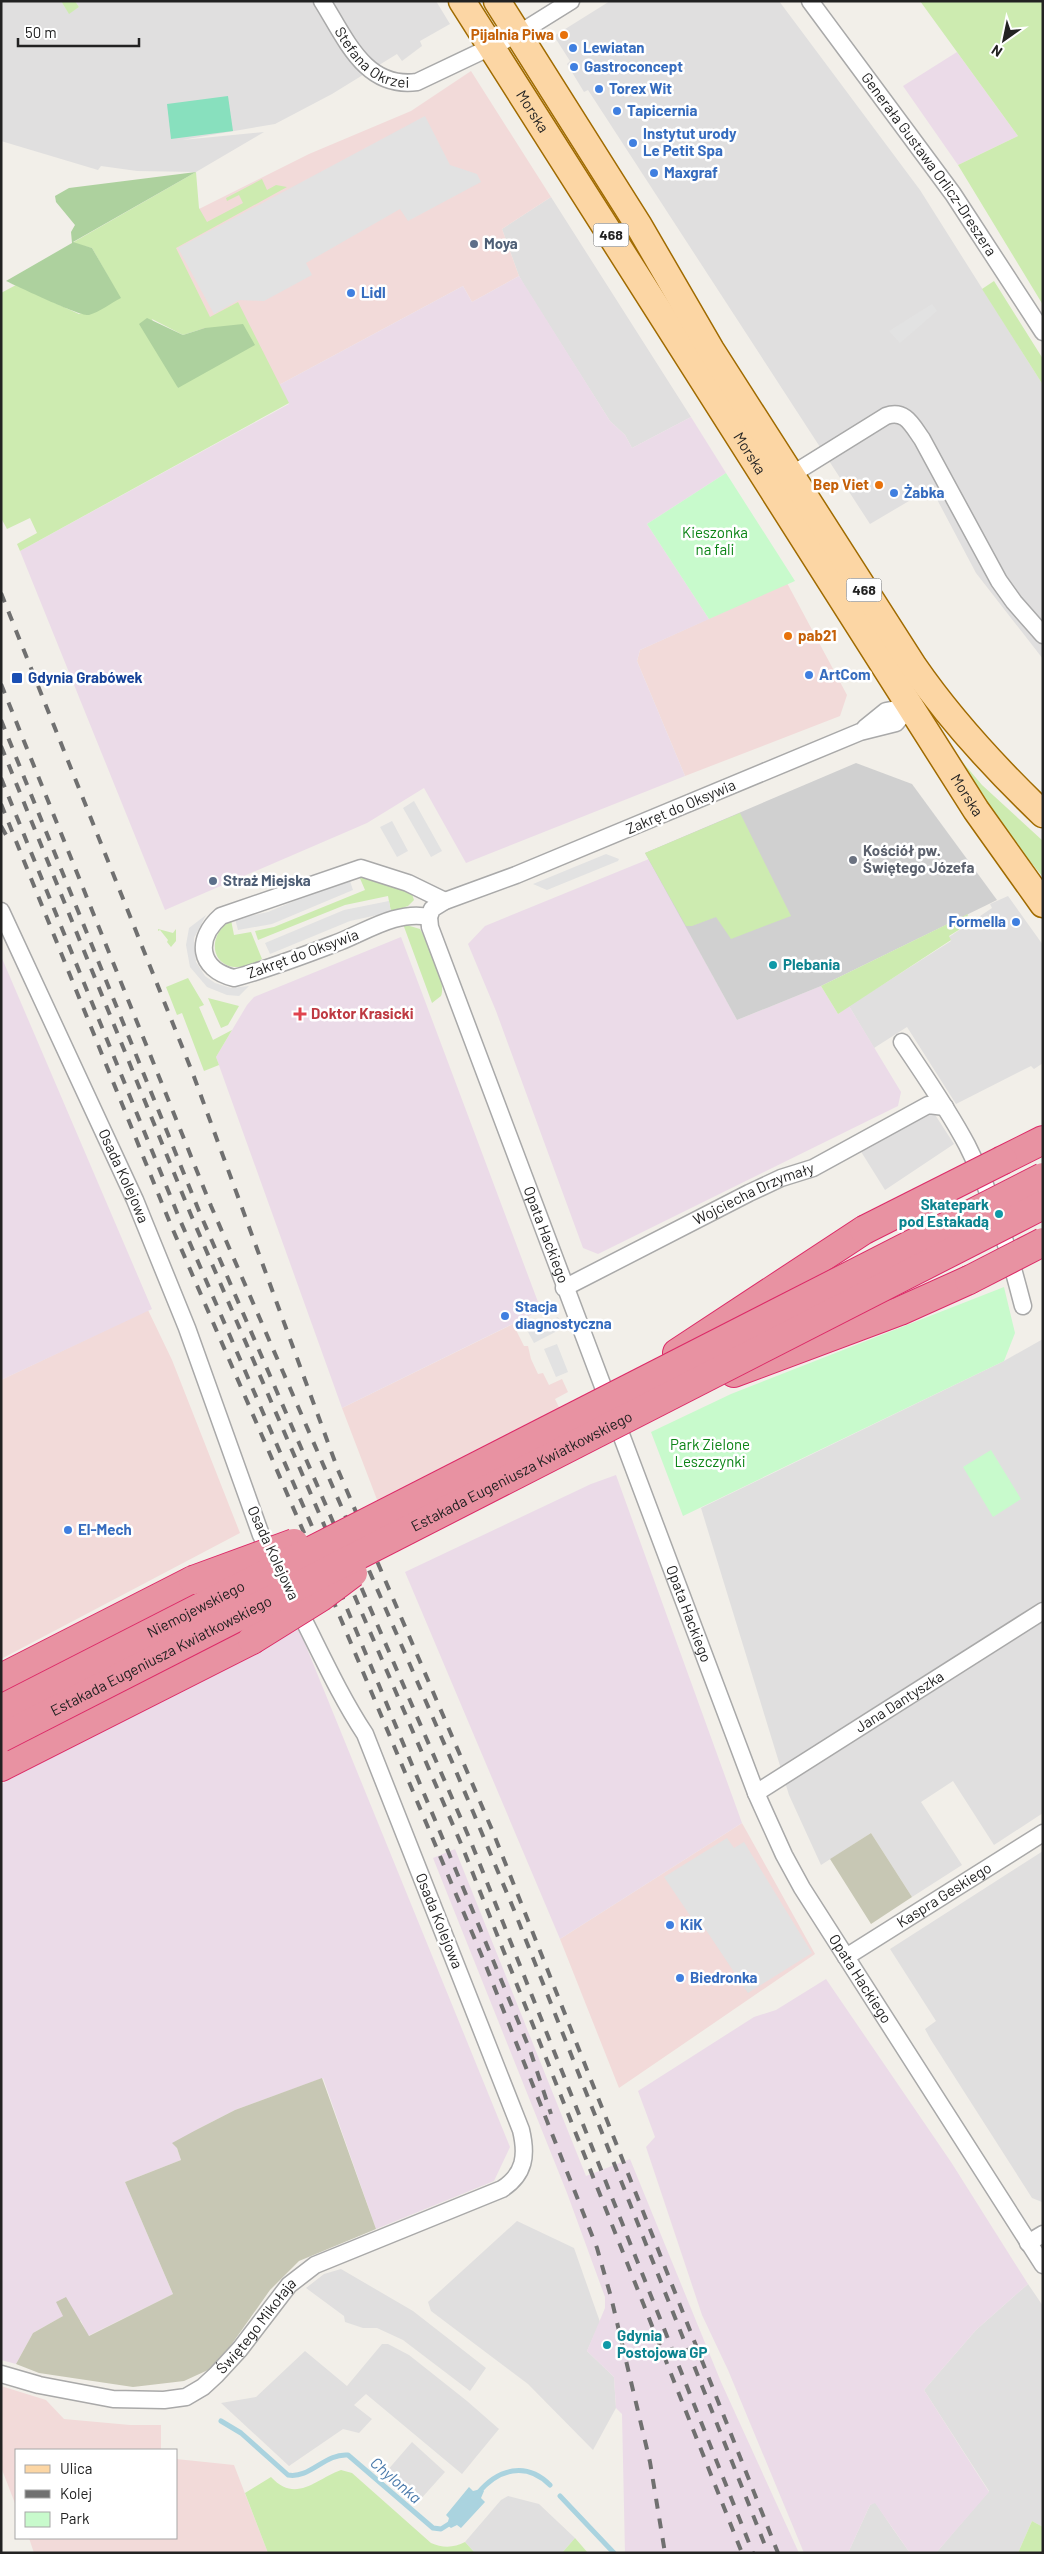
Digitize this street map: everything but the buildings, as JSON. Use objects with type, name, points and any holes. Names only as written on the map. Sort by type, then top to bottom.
[{"type":"highway","points":[[623,1405],[864,1230],[1043,1140]]},
{"type":"highway","name":"Estakada Eugeniusza Kwiatkowskiego","points":[[1,1738],[432,1519],[623,1405],[1043,1177]]},
{"type":"highway","name":"Estakada Eugeniusza Kwiatkowskiego","points":[[45,1687],[404,1504],[623,1405],[1043,1205]]},
{"type":"highway","points":[[623,1405],[730,1374],[900,1311],[969,1280],[1043,1242]]},
{"type":"highway","points":[[1,1678],[193,1580],[404,1504]]},
{"type":"highway","points":[[1,1767],[252,1640],[321,1597],[432,1519]]},
{"type":"main road","name":"Morska","points":[[462,1],[910,706],[1000,845],[1043,904]]},
{"type":"main road","name":"Morska","points":[[497,1],[639,226],[707,342],[791,476],[939,703],[987,760],[1043,814]]},
{"type":"street","name":"Stefana Okrzei","points":[[322,1],[361,61],[372,72],[386,80],[402,84],[417,82],[518,34],[571,1]]},
{"type":"street","name":"Generała Gustawa Orlicz-Dreszera","points":[[810,1],[953,194],[1043,332]]},
{"type":"street","points":[[791,476],[886,416],[895,412],[901,414],[909,420],[922,439],[999,581],[1014,602],[1043,635]]},
{"type":"street","name":"Zakręt do Oksywia","points":[[445,901],[408,883],[360,868],[221,916],[206,932],[203,941],[204,954],[216,971],[234,978],[338,942],[395,919],[417,914],[429,917],[432,909],[445,901],[525,871],[860,732],[886,711],[939,703]]},
{"type":"street","name":"Osada Kolejowa","points":[[1,911],[135,1200],[187,1328],[261,1535],[324,1656],[342,1699],[366,1734],[521,2130],[526,2155],[516,2178],[502,2189]]},
{"type":"street","name":"Opata Hackiego","points":[[429,917],[430,927],[564,1288],[756,1793],[796,1876],[1043,2265]]},
{"type":"street","points":[[902,1042],[945,1107],[967,1146],[1006,1243],[1023,1306]]},
{"type":"street","name":"Wojciecha Drzymały","points":[[564,1288],[749,1193],[781,1178],[813,1168],[928,1105],[945,1107]]},
{"type":"street","name":"Niemojewskiego","points":[[1,1738],[188,1643],[262,1613],[283,1578],[243,1574],[176,1620],[124,1647]]},
{"type":"street","name":"Jana Dantyszka","points":[[756,1793],[1043,1611]]},
{"type":"street","points":[[1,1709],[45,1687]]},
{"type":"street","name":"Kaspra Geskiego","points":[[846,1957],[1043,1833]]},
{"type":"street","name":"Świętego Mikołaja","points":[[1,2374],[39,2385],[113,2399],[164,2400],[186,2397],[203,2387],[216,2375],[240,2349],[289,2286],[315,2265],[502,2189]]},
{"type":"street","points":[[1028,2243],[1043,2234]]},
{"type":"shaded area","points":[[1,1],[61,1],[69,13],[79,7],[75,1],[436,1],[450,24],[420,41],[422,46],[402,61],[397,54],[332,94],[275,124],[182,140],[264,132],[196,172],[137,171],[101,166],[98,170],[1,141]]},
{"type":"shaded area","points":[[610,1],[779,1],[920,190],[1043,385],[1043,659],[976,573],[931,488],[870,524],[588,90],[584,92],[567,64],[570,61],[554,36]]},
{"type":"shaded area","points":[[957,52],[1018,136],[958,165],[903,86]]},
{"type":"shaded area","points":[[471,71],[551,197],[502,229],[519,276],[472,302],[463,286],[279,385],[99,259],[309,154],[411,111]]},
{"type":"shaded area","points":[[425,116],[450,165],[477,174],[481,182],[408,221],[400,209],[306,263],[312,275],[264,301],[239,300],[214,314],[178,248]]},
{"type":"shaded area","points":[[551,197],[691,417],[632,448],[625,435],[610,421],[527,290],[519,276],[502,229]]},
{"type":"shaded area","points":[[519,276],[610,421],[625,435],[632,448],[691,417],[726,473],[647,524],[709,619],[640,650],[637,661],[685,776],[466,863],[424,788],[367,823],[165,910],[20,551],[289,404],[279,385],[463,286],[472,302]]},
{"type":"shaded area","points":[[932,304],[937,311],[900,343],[889,331]]},
{"type":"shaded area","points":[[787,583],[847,695],[840,716],[685,776],[637,661],[640,650]]},
{"type":"shaded area","points":[[856,763],[912,784],[997,900],[821,986],[737,1020],[645,853]]},
{"type":"shaded area","points":[[414,801],[442,851],[431,857],[403,808]]},
{"type":"shaded area","points":[[392,821],[408,851],[397,857],[380,827]]},
{"type":"shaded area","points":[[606,854],[619,859],[547,890],[533,884]]},
{"type":"shaded area","points":[[649,859],[737,1020],[821,986],[838,1014],[849,1006],[901,1092],[898,1106],[598,1254],[583,1248],[496,1011],[468,944],[485,926]]},
{"type":"shaded area","points":[[349,878],[353,890],[272,924],[238,930],[235,919],[268,912]]},
{"type":"shaded area","points":[[1008,896],[1043,945],[1043,1063],[1034,1069],[1031,1066],[956,1104],[907,1027],[874,1048],[849,1006],[951,941],[949,937],[992,908],[990,904]]},
{"type":"shaded area","points":[[389,901],[391,912],[350,921],[270,954],[265,943],[344,910]]},
{"type":"shaded area","points":[[206,915],[194,938],[196,962],[205,976],[215,983],[231,988],[249,986],[239,996],[227,995],[207,987],[190,967],[186,945],[189,928]]},
{"type":"shaded area","points":[[401,937],[541,1310],[342,1408],[216,1057],[247,1005],[254,997]]},
{"type":"shaded area","points":[[1,956],[152,1309],[1,1380]]},
{"type":"shaded area","points":[[932,1110],[954,1144],[885,1190],[860,1150],[896,1132]]},
{"type":"shaded area","points":[[148,1310],[172,1360],[240,1533],[1,1659],[1,1380]]},
{"type":"shaded area","points":[[558,1317],[563,1328],[534,1343],[528,1332]]},
{"type":"shaded area","points":[[513,1324],[524,1346],[528,1346],[531,1359],[538,1374],[543,1373],[549,1385],[562,1379],[568,1392],[555,1399],[583,1457],[397,1552],[342,1408]]},
{"type":"shaded area","points":[[1043,1339],[1043,1813],[994,1845],[953,1781],[921,1802],[962,1865],[912,1897],[871,1833],[821,1865],[789,1795],[701,1508],[1004,1361]]},
{"type":"shaded area","points":[[557,1344],[568,1372],[556,1377],[544,1349]]},
{"type":"shaded area","points":[[616,1475],[742,1823],[560,1939],[405,1572],[591,1484]]},
{"type":"shaded area","points":[[299,1629],[510,2147],[494,2181],[376,2229],[323,2078],[235,2110],[196,2130],[177,2148],[181,2160],[125,2182],[173,2294],[88,2336],[81,2321],[63,2316],[33,2333],[16,2364],[1,2360],[1,1784]]},
{"type":"shaded area","points":[[742,1823],[815,1954],[619,2088],[560,1939]]},
{"type":"shaded area","points":[[871,1833],[912,1897],[871,1924],[830,1859]]},
{"type":"shaded area","points":[[727,1838],[734,1848],[744,1842],[812,1953],[748,1993],[700,1921],[695,1923],[664,1877]]},
{"type":"shaded area","points":[[455,1849],[586,2176],[630,2159],[721,2382],[799,2553],[625,2553],[622,2414],[616,2408],[614,2377],[587,2351],[605,2308],[605,2297],[567,2193],[433,1858]]},
{"type":"shaded area","points":[[1043,1851],[1042,2202],[1032,2198],[931,2040],[925,2029],[936,2021],[890,1949]]},
{"type":"shaded area","points":[[826,1979],[951,2162],[1028,2284],[976,2330],[924,2390],[989,2492],[936,2553],[910,2553],[875,2503],[870,2505],[848,2553],[804,2553],[728,2370],[702,2315],[646,2147],[655,2137],[638,2091],[754,2017],[776,2010]]},
{"type":"shaded area","points":[[322,2078],[376,2229],[299,2261],[270,2290],[229,2348],[208,2370],[184,2381],[133,2387],[39,2373],[16,2364],[33,2333],[63,2316],[56,2302],[66,2297],[89,2336],[173,2294],[125,2182],[181,2160],[177,2148],[172,2143],[196,2130],[235,2110]]},
{"type":"shaded area","points":[[517,2221],[574,2248],[600,2322],[587,2351],[614,2377],[616,2408],[593,2450],[528,2384],[431,2311],[428,2302]]},
{"type":"shaded area","points":[[341,2269],[413,2311],[486,2368],[470,2391],[403,2340],[377,2328],[363,2328],[345,2322],[344,2316],[306,2288],[324,2274]]},
{"type":"shaded area","points":[[1028,2284],[1043,2306],[1043,2527],[1032,2521],[1018,2553],[936,2553],[989,2491],[924,2390],[976,2330]]},
{"type":"shaded area","points":[[382,2344],[388,2344],[409,2355],[499,2429],[462,2474],[366,2394],[354,2405],[372,2419],[359,2433],[343,2429],[289,2466],[221,2403],[256,2397],[305,2351],[347,2386]]},
{"type":"shaded area","points":[[1,2386],[46,2400],[64,2419],[130,2425],[161,2425],[161,2449],[15,2449],[15,2503],[1,2467]]},
{"type":"shaded area","points":[[412,2442],[445,2472],[419,2501],[386,2472]]},
{"type":"shaded area","points":[[178,2459],[234,2465],[268,2553],[34,2553],[29,2539],[178,2539]]},
{"type":"shaded area","points":[[508,2496],[539,2504],[575,2538],[562,2553],[475,2553],[465,2542],[501,2500]]},
{"type":"shaded area","points":[[875,2502],[910,2553],[848,2553],[870,2505]]},
{"type":"green space","points":[[61,1],[75,1],[79,7],[69,14]]},
{"type":"green space","points":[[920,1],[1043,1],[1043,305],[958,165],[1018,136]]},
{"type":"green space","points":[[228,96],[233,131],[171,139],[167,104]]},
{"type":"green space","points":[[196,172],[199,208],[207,222],[243,203],[239,195],[227,201],[226,198],[262,179],[267,190],[276,185],[287,187],[176,248],[210,317],[238,302],[289,403],[20,551],[17,544],[37,533],[30,518],[7,529],[1,518],[1,293],[16,285],[79,314],[120,298],[92,248],[72,243]],"holes":[[[152,319],[183,335],[205,328],[178,388]]]},
{"type":"green space","points":[[196,172],[73,242],[92,248],[121,298],[101,310],[89,315],[84,314],[63,307],[6,281],[72,243],[71,232],[75,225],[56,202],[55,196],[69,188]]},
{"type":"green space","points":[[994,281],[1043,359],[1043,385],[982,289]]},
{"type":"green space","points":[[147,318],[183,335],[205,328],[243,324],[255,345],[178,388],[139,324]]},
{"type":"green space","name":"Kieszonka na fali","points":[[726,473],[795,581],[709,619],[647,524]]},
{"type":"green space","points":[[942,738],[982,785],[1043,841],[1043,877],[1006,832]]},
{"type":"green space","points":[[740,813],[791,916],[731,939],[716,917],[692,926],[686,926],[645,853]]},
{"type":"green space","points":[[359,876],[394,885],[412,894],[414,900],[408,906],[391,912],[388,896],[345,905],[258,940],[255,931],[274,927],[365,890]]},
{"type":"green space","points":[[968,914],[965,926],[949,936],[951,940],[838,1014],[821,986]]},
{"type":"green space","points":[[231,920],[234,935],[251,932],[262,959],[247,966],[234,967],[225,964],[218,958],[215,949],[216,939],[221,929]]},
{"type":"green space","points":[[403,924],[420,929],[436,962],[442,989],[441,996],[432,1003]]},
{"type":"green space","points":[[158,929],[173,933],[176,929],[176,941],[171,947],[167,942],[168,940]]},
{"type":"green space","points":[[188,978],[204,1005],[199,1007],[213,1040],[232,1030],[216,1057],[219,1065],[204,1071],[182,1013],[177,1015],[166,987]]},
{"type":"green space","points":[[208,998],[239,1006],[228,1025],[221,1028]]},
{"type":"green space","name":"Park Zielone Leszczynki","points":[[1004,1287],[1015,1333],[1004,1361],[683,1516],[651,1432],[731,1394]]},
{"type":"green space","points":[[991,1450],[1021,1499],[993,1517],[963,1467]]},
{"type":"green space","points":[[341,2470],[352,2473],[431,2543],[448,2547],[465,2542],[475,2553],[268,2553],[245,2493],[271,2477],[280,2485],[289,2489],[298,2489]]},
{"type":"green space","points":[[1032,2521],[1043,2527],[1043,2553],[1018,2553]]},
{"type":"green space","points":[[575,2538],[588,2553],[562,2553]]},
{"type":"water","points":[[469,2487],[473,2491],[481,2489],[484,2491],[481,2498],[485,2502],[461,2528],[457,2525],[451,2528],[447,2525],[449,2518],[446,2515]]},
{"type":"waterway","name":"Chylonka","points":[[221,2421],[241,2433],[288,2475],[303,2473],[332,2458],[348,2455],[433,2528],[441,2529],[452,2522]]},
{"type":"waterway","name":"Chylonka","points":[[478,2493],[494,2478],[512,2471],[531,2473],[541,2477],[550,2485]]},
{"type":"waterway","name":"Chylonka","points":[[560,2496],[614,2553]]},
{"type":"railway","points":[[1,593],[193,1074],[338,1470],[493,1832],[778,2553]]},
{"type":"railway","points":[[1,684],[211,1206],[453,1764],[514,1910],[768,2553]]},
{"type":"railway","points":[[1,720],[199,1211],[471,1842],[753,2553]]},
{"type":"railway","points":[[1,746],[191,1215],[462,1846],[742,2553]]},
{"type":"railway","points":[[1,778],[180,1220],[336,1582],[472,1909],[530,2050],[551,2114]]},
{"type":"railway","points":[[1,804],[170,1223],[327,1586],[486,1966],[597,2248],[611,2297],[650,2462],[665,2553]]},
{"type":"railway","points":[[1,826],[10,842]]},
{"type":"place","name":"Pijalnia Piwa","points":[[564,35]]},
{"type":"place","name":"Lewiatan","points":[[573,48]]},
{"type":"place","name":"Gastroconcept","points":[[574,67]]},
{"type":"place","name":"Torex Wit","points":[[599,89]]},
{"type":"place","name":"Tapicernia","points":[[617,111]]},
{"type":"place","name":"Instytut urody Le Petit Spa","points":[[633,143]]},
{"type":"place","name":"Maxgraf","points":[[654,173]]},
{"type":"place","name":"Moya","points":[[474,244]]},
{"type":"place","name":"Lidl","points":[[351,293]]},
{"type":"place","name":"Bep Viet","points":[[879,485]]},
{"type":"place","name":"Żabka","points":[[894,493]]},
{"type":"place","name":"pab21","points":[[788,636]]},
{"type":"place","name":"ArtCom","points":[[809,675]]},
{"type":"place","name":"Gdynia Grabówek","points":[[17,678]]},
{"type":"place","name":"Kościół pw. Świętego Józefa","points":[[853,860]]},
{"type":"place","name":"Straż Miejska","points":[[213,881]]},
{"type":"place","name":"Formella","points":[[1016,922]]},
{"type":"place","name":"Plebania","points":[[773,965]]},
{"type":"place","name":"Doktor Krasicki","points":[[300,1014]]},
{"type":"place","name":"Skatepark pod Estakadą","points":[[999,1214]]},
{"type":"place","name":"Stacja diagnostyczna","points":[[505,1316]]},
{"type":"place","name":"El-Mech","points":[[68,1530]]},
{"type":"place","name":"KiK","points":[[670,1925]]},
{"type":"place","name":"Biedronka","points":[[680,1978]]},
{"type":"place","name":"Gdynia Postojowa GP","points":[[607,2345]]}]
